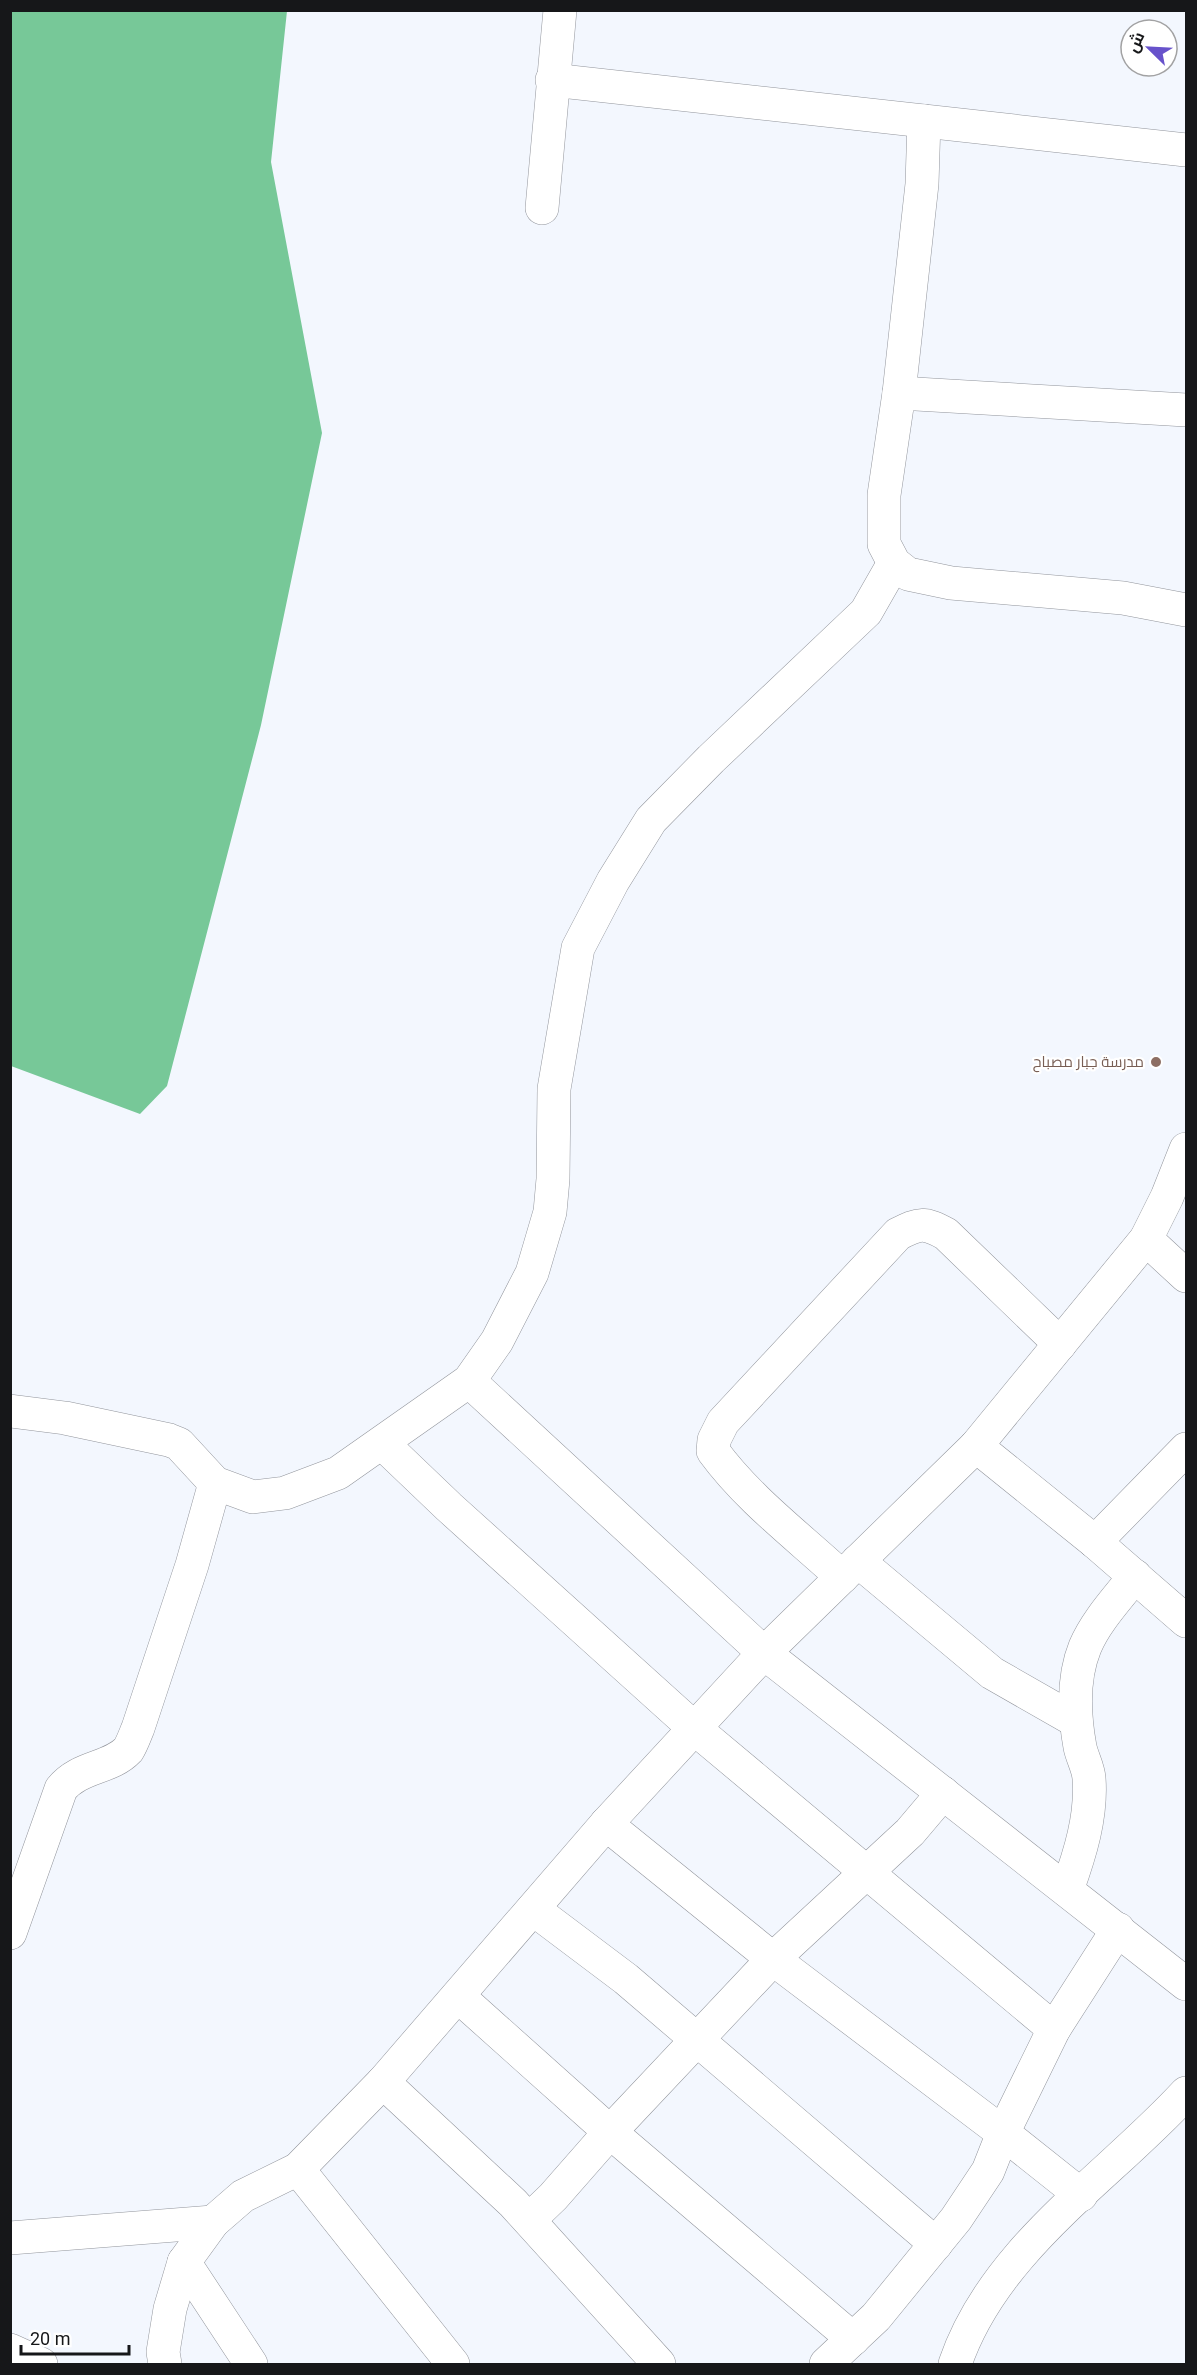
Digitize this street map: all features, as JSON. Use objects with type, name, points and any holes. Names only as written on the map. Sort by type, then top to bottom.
[{"type":"street","points":[[542,208],[560,10]]},
{"type":"street","points":[[552,80],[1186,150]]},
{"type":"street","points":[[924,121],[922,184],[899,393],[884,495],[884,544],[894,563],[908,574],[951,582],[1123,598],[1186,610]]},
{"type":"street","points":[[899,393],[1186,410]]},
{"type":"street","points":[[10,1411],[95,1424],[170,1440],[179,1444],[215,1483],[253,1497],[285,1493],[338,1473],[468,1381],[497,1341],[532,1273],[550,1212],[553,1179],[554,1089],[578,948],[613,881],[651,820],[737,734],[866,612],[894,563]]},
{"type":"street","points":[[165,2364],[163,2352],[170,2309],[184,2262],[213,2222],[243,2196],[298,2169],[383,2082],[606,1824],[764,1653],[976,1446],[1146,1239],[1167,1197],[1186,1149]]},
{"type":"street","points":[[1060,1344],[946,1234],[933,1227],[917,1225],[898,1234],[723,1422],[714,1440],[713,1451],[751,1493],[850,1569],[992,1672],[1076,1721]]},
{"type":"street","points":[[1146,1239],[1186,1276]]},
{"type":"street","points":[[468,1381],[764,1653],[1186,1984]]},
{"type":"street","points":[[382,1443],[449,1507],[694,1728],[1054,2029]]},
{"type":"street","points":[[976,1446],[1095,1542],[1186,1621]]},
{"type":"street","points":[[1095,1542],[1186,1449]]},
{"type":"street","points":[[10,1933],[61,1789],[68,1780],[79,1773],[115,1758],[129,1749],[192,1565],[215,1483]]},
{"type":"street","points":[[1067,1890],[1080,1854],[1089,1797],[1089,1776],[1080,1749],[1076,1721],[1074,1697],[1077,1674],[1084,1649],[1093,1630],[1134,1576]]},
{"type":"street","points":[[529,2220],[553,2197],[610,2132],[773,1959],[910,1832],[943,1793]]},
{"type":"street","points":[[606,1824],[773,1959],[1081,2195]]},
{"type":"street","points":[[533,1909],[626,1979],[936,2244]]},
{"type":"street","points":[[826,2364],[876,2317],[936,2244],[982,2182],[1036,2062],[1054,2029],[1118,1929]]},
{"type":"street","points":[[458,1996],[610,2132],[853,2339]]},
{"type":"street","points":[[383,2082],[513,2203],[659,2364]]},
{"type":"street","points":[[955,2364],[973,2322],[999,2284],[1038,2235],[1186,2093]]},
{"type":"street","points":[[298,2169],[453,2364]]},
{"type":"street","points":[[10,2238],[213,2222]]},
{"type":"street","points":[[184,2262],[251,2364]]},
{"type":"street","points":[[10,2350],[41,2364]]},
{"type":"green space","points":[[10,11],[287,11],[271,162],[322,433],[261,725],[167,1086],[140,1114],[11,1066]]},
{"type":"place","name":"مدرسة جبار مصباح","points":[[1156,1062]]}]
